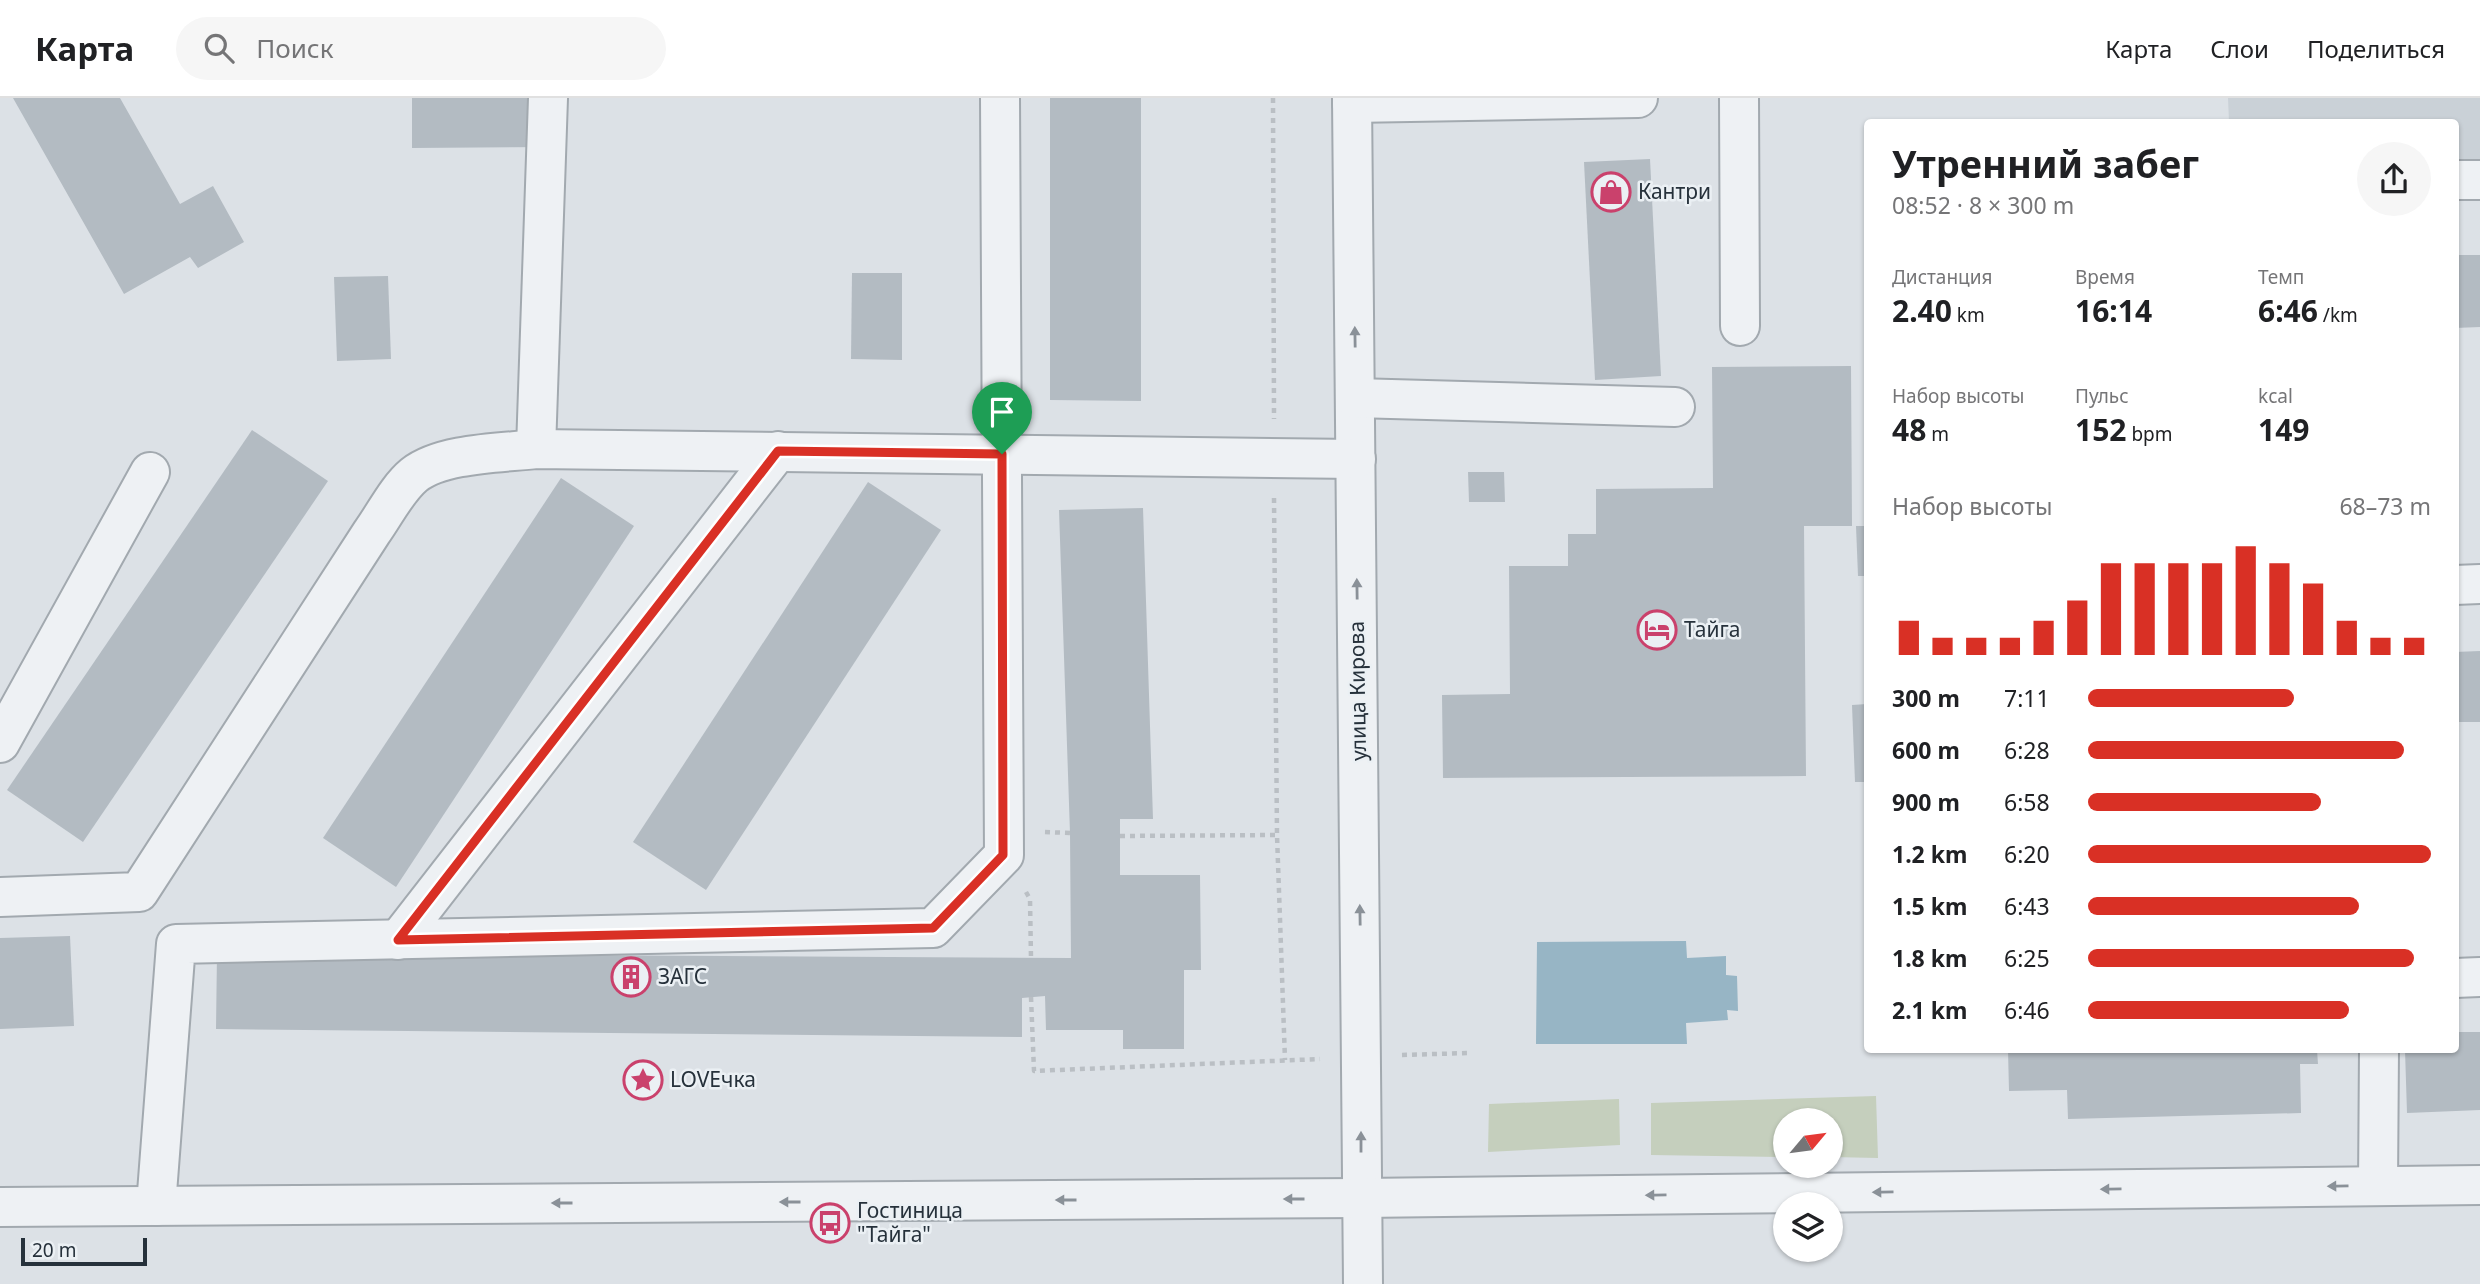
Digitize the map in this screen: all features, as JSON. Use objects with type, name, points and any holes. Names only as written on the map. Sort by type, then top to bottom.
[{"type":"street","points":[[536,449],[548,98]]},
{"type":"street","points":[[156,1206],[176,944],[933,928],[1003,855],[1000,98]]},
{"type":"street","points":[[1352,100],[1638,98]]},
{"type":"street","points":[[1739,98],[1740,326]]},
{"type":"street","name":"улица Кирова","points":[[1352,100],[1363,1284]]},
{"type":"street","points":[[2459,180],[2480,180]]},
{"type":"street","points":[[1355,398],[1675,407]]},
{"type":"street","points":[[0,897],[139,892],[372,532],[411,477],[426,467],[449,460],[536,449],[1356,459]]},
{"type":"street","points":[[398,940],[778,451]]},
{"type":"street","points":[[0,743],[150,472]]},
{"type":"street","points":[[2459,585],[2480,584]]},
{"type":"street","points":[[2459,978],[2480,977]]},
{"type":"street","points":[[2378,1186],[2379,1053]]},
{"type":"street","points":[[0,1207],[1362,1198],[2480,1185]]},
{"type":"path","points":[[1273,98],[1277,835],[1285,1060]]},
{"type":"path","points":[[1120,836],[1277,835]]},
{"type":"path","points":[[1003,855],[1030,899],[1031,958]]},
{"type":"path","points":[[1031,998],[1034,1071],[1469,1053]]},
{"type":"shaded area","points":[[2228,98],[2480,98],[2480,164],[2459,164],[2459,119],[2229,119]]},
{"type":"green space","points":[[1876,1096],[1878,1158],[1843,1157],[1843,1108],[1773,1108],[1773,1157],[1651,1155],[1651,1103]]},
{"type":"green space","points":[[1619,1099],[1620,1145],[1488,1152],[1489,1104]]},
{"type":"water","points":[[1686,941],[1687,958],[1726,956],[1726,975],[1737,976],[1738,1011],[1727,1010],[1728,1020],[1686,1023],[1687,1044],[1536,1044],[1537,942]]},
{"type":"building","points":[[13,98],[120,98],[180,204],[213,186],[244,242],[198,268],[190,257],[124,294]]},
{"type":"building","points":[[412,98],[555,98],[555,147],[412,148]]},
{"type":"building","points":[[1050,98],[1141,98],[1141,401],[1050,400]]},
{"type":"building","points":[[1650,159],[1661,376],[1595,380],[1584,162]]},
{"type":"building","points":[[2459,255],[2480,255],[2480,327],[2459,328]]},
{"type":"building","points":[[852,273],[902,273],[902,360],[851,359]]},
{"type":"building","points":[[388,276],[391,359],[337,361],[334,277]]},
{"type":"building","name":"Тайга","points":[[1851,366],[1852,526],[1804,526],[1806,776],[1443,778],[1442,695],[1510,694],[1509,566],[1568,566],[1568,534],[1596,534],[1596,489],[1713,488],[1712,367]]},
{"type":"building","points":[[252,430],[328,481],[83,842],[7,790]]},
{"type":"building","points":[[1468,472],[1504,472],[1505,502],[1469,502]]},
{"type":"building","points":[[561,478],[634,526],[396,887],[323,838]]},
{"type":"building","points":[[868,482],[941,530],[706,890],[633,842]]},
{"type":"building","points":[[1143,508],[1153,819],[1120,819],[1120,875],[1200,875],[1201,970],[1184,970],[1184,1049],[1123,1049],[1123,1030],[1046,1030],[1045,996],[1022,998],[1022,1037],[216,1029],[217,953],[1071,958],[1070,833],[1059,510]]},
{"type":"building","points":[[1856,526],[1864,526],[1864,576],[1858,576]]},
{"type":"building","points":[[2480,651],[2480,722],[2459,722],[2459,652]]},
{"type":"building","points":[[1864,704],[1864,782],[1855,782],[1852,705]]},
{"type":"building","points":[[70,936],[74,1026],[0,1029],[0,938]]},
{"type":"building","points":[[2459,1032],[2480,1032],[2480,1110],[2407,1113],[2405,1053],[2459,1053]]},
{"type":"building","points":[[2008,1053],[2317,1053],[2318,1064],[2300,1064],[2301,1113],[2068,1119],[2067,1090],[2009,1091]]},
{"type":"place","name":"Кантри","points":[[1611,192]]},
{"type":"place","name":"Тайга","points":[[1657,630]]},
{"type":"place","name":"ЗАГС","points":[[631,977]]},
{"type":"place","name":"LOVEчка","points":[[643,1080]]},
{"type":"place","name":"Гостиница \"Тайга\"","points":[[830,1223]]},
{"type":"route","points":[[778,451],[1002,454],[1003,855],[933,928],[398,940],[778,451]]}]
